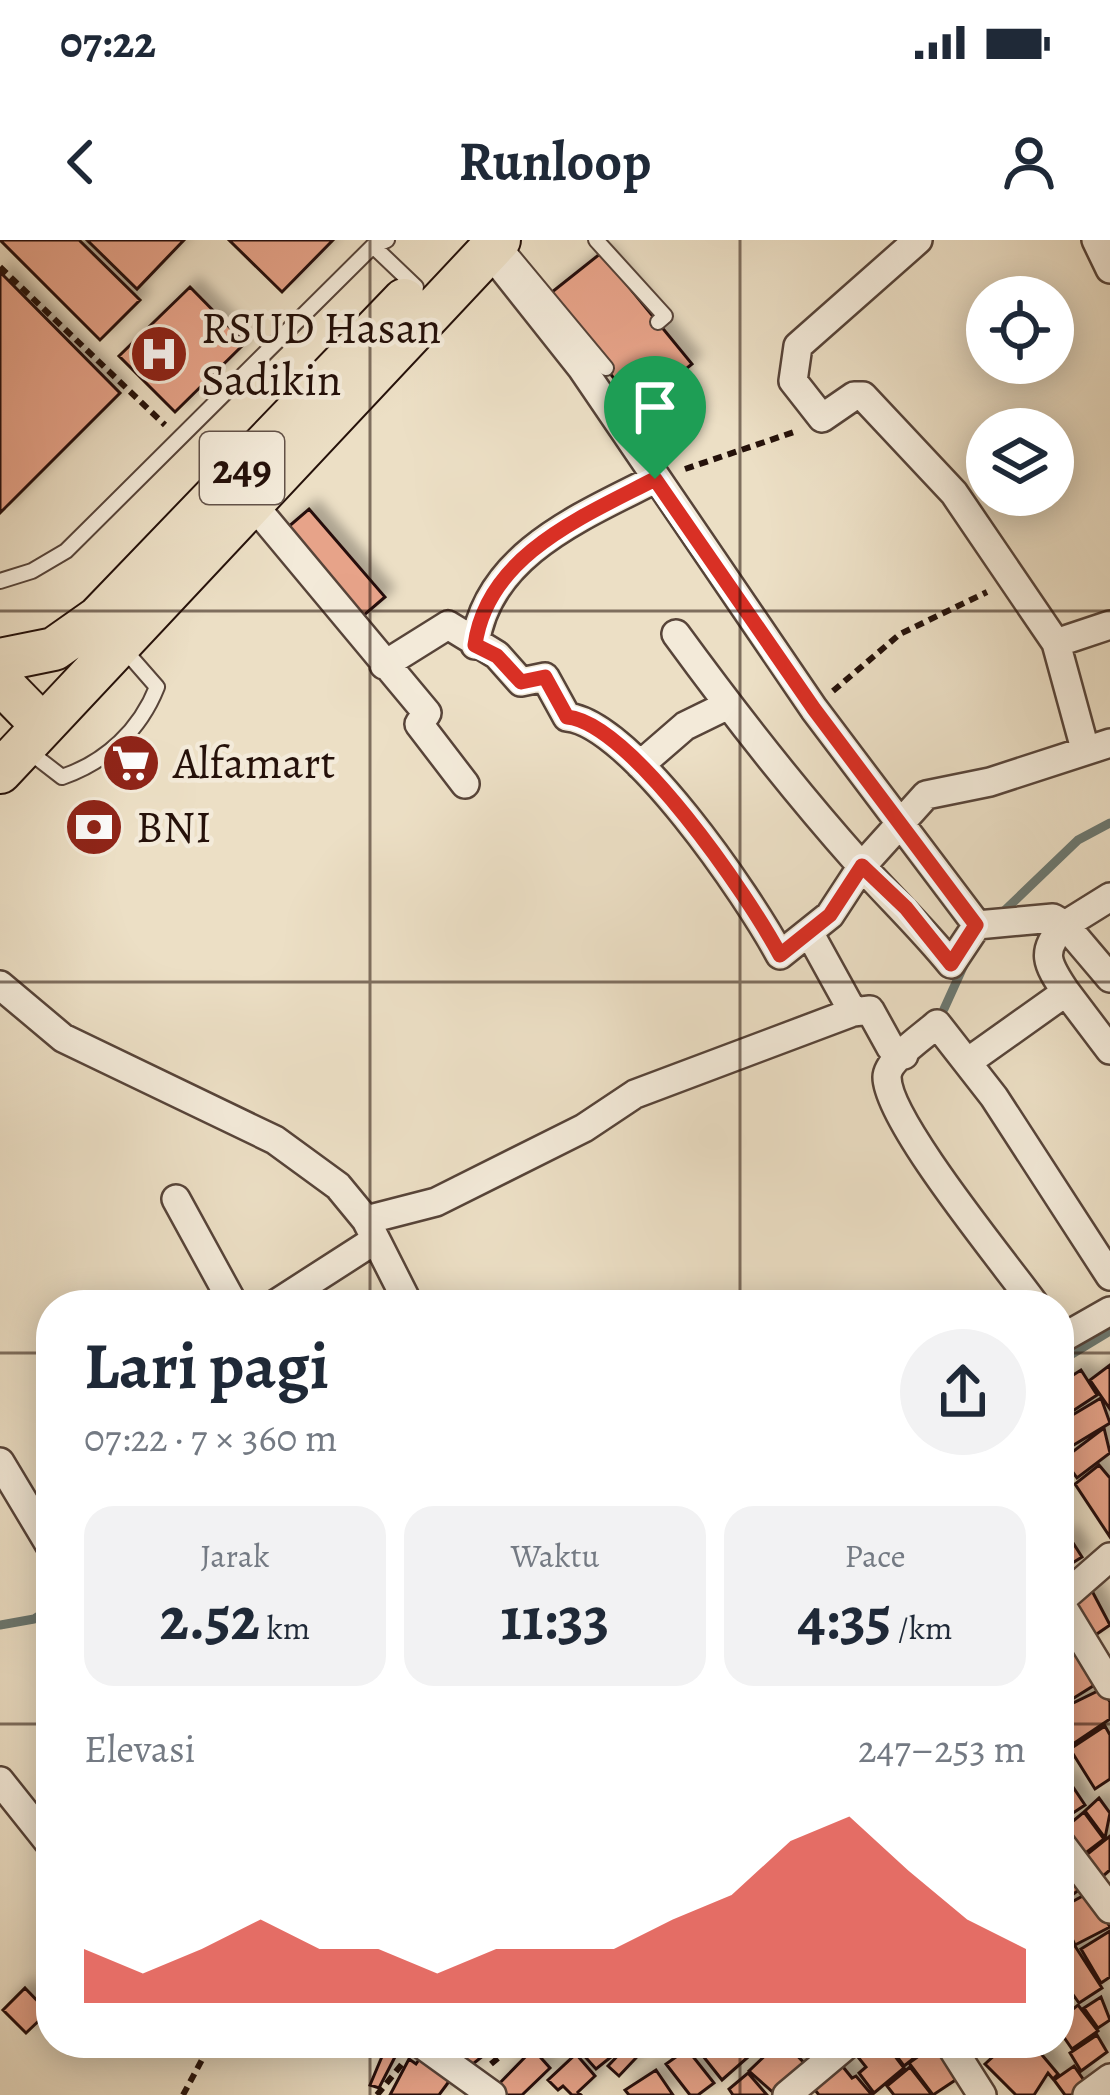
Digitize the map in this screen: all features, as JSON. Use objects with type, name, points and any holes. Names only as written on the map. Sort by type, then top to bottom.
[{"type":"main road","name":"249","points":[[0,662],[54,649],[98,618],[416,287],[488,243]]},
{"type":"main road","name":"249","points":[[22,748],[488,243]]},
{"type":"main road","points":[[0,662],[105,655]]},
{"type":"main road","points":[[0,682],[22,748]]},
{"type":"street","points":[[384,665],[448,626],[497,656],[521,682],[545,677],[567,717],[589,719],[640,765],[709,846],[780,955],[830,915],[862,866],[926,795],[990,782],[1097,746],[1056,643],[954,493],[863,396],[854,396],[821,418],[793,381],[798,346],[918,240]]},
{"type":"street","points":[[1096,240],[1110,269]]},
{"type":"street","points":[[488,243],[581,367],[814,709],[978,925]]},
{"type":"street","points":[[475,645],[490,595],[548,534],[655,479]]},
{"type":"street","points":[[251,502],[427,713],[418,724],[465,784]]},
{"type":"street","points":[[1056,643],[1110,625]]},
{"type":"street","points":[[676,634],[728,705],[862,866],[906,908],[951,964],[978,925],[1053,918],[1065,925],[1110,978]]},
{"type":"street","points":[[640,765],[685,726],[728,705]]},
{"type":"street","points":[[1110,897],[1065,925],[1047,943],[1046,955],[1066,992],[1110,1050]]},
{"type":"street","points":[[810,934],[853,1012]]},
{"type":"street","points":[[0,985],[63,1038],[275,1140],[338,1186],[371,1230],[401,1290]]},
{"type":"street","points":[[969,1061],[1066,992]]},
{"type":"street","points":[[293,1290],[371,1230],[584,1128],[635,1094],[853,1012],[870,1010],[891,1048],[904,1055]]},
{"type":"street","points":[[1024,1290],[909,1131],[886,1080],[890,1065],[937,1024],[969,1061],[1110,1276]]},
{"type":"street","points":[[176,1199],[226,1290]]},
{"type":"street","points":[[1074,1331],[1110,1311]]},
{"type":"street","points":[[0,1462],[36,1522]]},
{"type":"street","points":[[1074,1588],[1110,1557]]},
{"type":"street","points":[[1074,1626],[1110,1684]]},
{"type":"street","points":[[0,1781],[36,1826]]},
{"type":"street","points":[[1074,1861],[1110,1910]]},
{"type":"street","points":[[441,2058],[492,2095]]},
{"type":"street","points":[[787,2095],[831,2058]]},
{"type":"street","points":[[959,2058],[982,2095]]},
{"type":"street","points":[[1087,2095],[1110,2078]]},
{"type":"lane","points":[[596,240],[664,316],[658,322]]},
{"type":"lane","points":[[0,581],[32,571],[66,551],[378,242],[416,287]]},
{"type":"lane","points":[[488,243],[606,368]]},
{"type":"lane","points":[[22,748],[62,777],[89,768],[147,713],[157,687],[105,655]]},
{"type":"path","points":[[0,267],[180,440]]},
{"type":"path","points":[[655,479],[768,445],[821,418]]},
{"type":"path","points":[[814,709],[900,634],[1012,580]]},
{"type":"path","points":[[182,2095],[203,2058]]},
{"type":"path","points":[[376,2095],[407,2058]]},
{"type":"building","points":[[0,240],[79,240],[140,300],[100,340]]},
{"type":"building","points":[[87,240],[184,240],[137,289]]},
{"type":"building","points":[[229,240],[333,240],[282,292]]},
{"type":"building","points":[[601,253],[692,364],[638,408],[547,296]]},
{"type":"building","points":[[0,272],[120,393],[0,513]]},
{"type":"building","points":[[190,287],[245,343],[175,412],[119,356]]},
{"type":"building","points":[[309,509],[385,597],[356,622],[280,534]]},
{"type":"building","points":[[1110,1365],[1110,1409],[1090,1380]]},
{"type":"building","points":[[1081,1370],[1097,1395],[1074,1410],[1074,1374]]},
{"type":"building","points":[[1101,1398],[1110,1423],[1074,1445],[1074,1414]]},
{"type":"building","points":[[1104,1428],[1110,1453],[1077,1478],[1074,1451]]},
{"type":"building","points":[[1099,1465],[1110,1478],[1110,1537],[1075,1484]]},
{"type":"building","points":[[1091,1589],[1110,1625],[1088,1640],[1074,1616],[1074,1601]]},
{"type":"building","points":[[1074,1643],[1101,1681],[1074,1698]]},
{"type":"building","points":[[1102,1689],[1110,1702],[1110,1719],[1074,1743],[1074,1703]]},
{"type":"building","points":[[1105,1726],[1110,1735],[1110,1779],[1095,1789],[1074,1755],[1074,1746]]},
{"type":"building","points":[[1074,1788],[1085,1805],[1074,1812]]},
{"type":"building","points":[[1099,1798],[1110,1813],[1105,1838],[1085,1811]]},
{"type":"building","points":[[1084,1812],[1104,1839],[1079,1858],[1074,1850],[1074,1820]]},
{"type":"building","points":[[1110,1836],[1110,1870],[1096,1882],[1080,1860]]},
{"type":"building","points":[[1074,1874],[1084,1886],[1074,1894]]},
{"type":"building","points":[[1090,1892],[1110,1927],[1075,1945],[1074,1901]]},
{"type":"building","points":[[1110,1931],[1110,1977],[1101,1983],[1081,1949]]},
{"type":"building","points":[[1074,1945],[1102,1988],[1079,2003],[1074,1996]]},
{"type":"building","points":[[25,1988],[36,1999],[36,2023],[26,2033],[3,2010]]},
{"type":"building","points":[[1101,1997],[1110,2020],[1098,2028],[1084,2008]]},
{"type":"building","points":[[1078,2005],[1098,2031],[1074,2048],[1074,2008]]},
{"type":"building","points":[[1097,2035],[1107,2052],[1081,2071],[1074,2050]]},
{"type":"building","points":[[381,2058],[394,2058],[379,2088],[370,2085]]},
{"type":"building","points":[[428,2058],[453,2076],[439,2095],[390,2095],[409,2059],[416,2064]]},
{"type":"building","points":[[451,2058],[480,2058],[463,2072]]},
{"type":"building","points":[[524,2058],[541,2058],[550,2068],[522,2095],[498,2095],[493,2090]]},
{"type":"building","points":[[572,2058],[579,2058],[595,2076],[578,2092],[581,2095],[572,2095],[563,2086],[558,2090],[548,2080]]},
{"type":"building","points":[[586,2058],[610,2058],[596,2069]]},
{"type":"building","points":[[616,2058],[636,2058],[619,2076],[608,2066]]},
{"type":"building","points":[[674,2058],[694,2058],[714,2083],[690,2095],[666,2064]]},
{"type":"building","points":[[705,2058],[747,2058],[722,2080]]},
{"type":"building","points":[[763,2058],[799,2058],[808,2067],[776,2095],[749,2071]]},
{"type":"building","points":[[859,2058],[896,2058],[904,2068],[874,2093],[859,2073],[866,2067]]},
{"type":"building","points":[[916,2058],[952,2058],[966,2073],[933,2095],[909,2063]]},
{"type":"building","points":[[992,2058],[1045,2058],[1058,2074],[1053,2079],[1048,2073],[1034,2095],[1016,2095],[985,2064]]},
{"type":"building","points":[[839,2062],[872,2095],[819,2095],[811,2085]]},
{"type":"building","points":[[1074,2066],[1090,2089],[1082,2095],[1065,2095],[1054,2080]]},
{"type":"building","points":[[910,2067],[932,2095],[894,2095],[887,2086]]},
{"type":"building","points":[[656,2070],[673,2095],[629,2095],[625,2090]]},
{"type":"building","points":[[748,2073],[767,2095],[733,2095],[729,2089]]},
{"type":"waterway","points":[[1002,913],[1078,840],[1110,823]]},
{"type":"waterway","points":[[944,1009],[964,965]]},
{"type":"waterway","points":[[1074,1353],[1110,1331]]},
{"type":"waterway","points":[[0,1625],[36,1618]]},
{"type":"place","name":"RSUD Hasan Sadikin","points":[[159,354]]},
{"type":"place","name":"Alfamart","points":[[131,763]]},
{"type":"place","name":"BNI","points":[[94,827]]},
{"type":"route","points":[[655,479],[814,709],[976,925],[951,964],[906,908],[862,866],[830,915],[780,955],[762,922],[666,791],[589,719],[567,717],[545,677],[521,682],[497,656],[475,645],[478,622],[490,595],[548,534],[655,479]]}]
